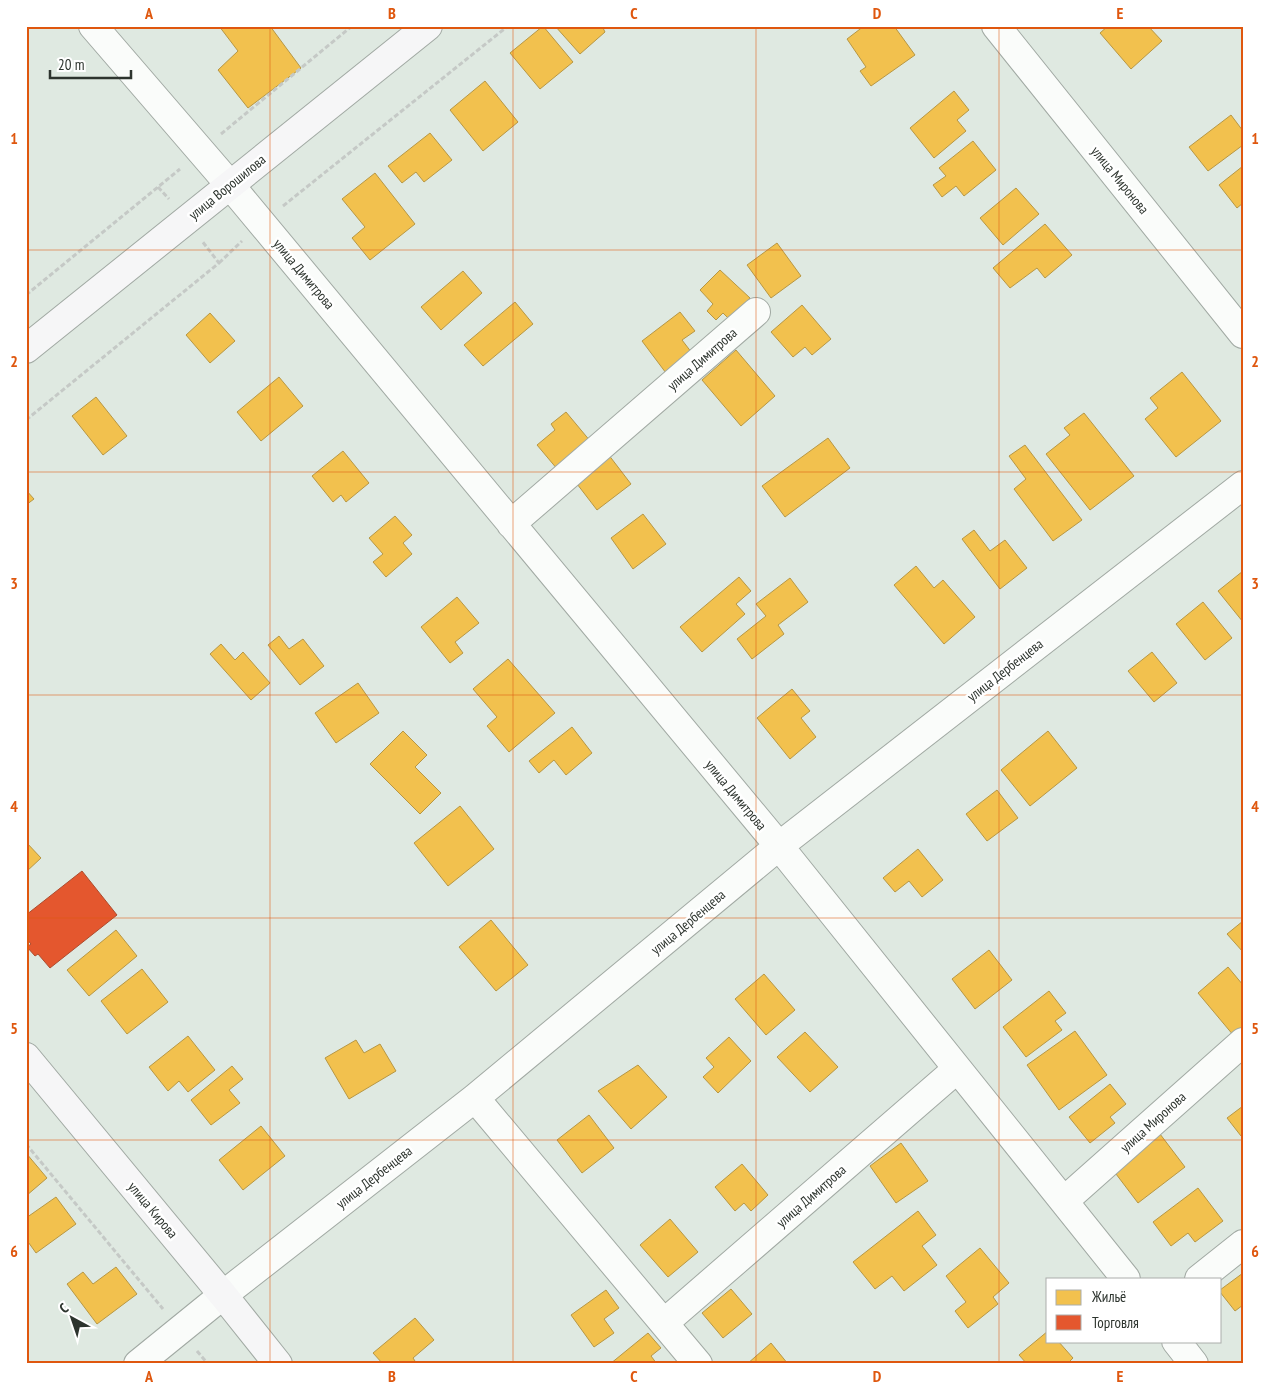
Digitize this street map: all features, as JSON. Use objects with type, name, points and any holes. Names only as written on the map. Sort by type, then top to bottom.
[{"type":"street","name":"улица Димитрова","points":[[93,26],[230,185],[779,846],[1125,1278]]},
{"type":"street","name":"улица Ворошилова","points":[[26,349],[428,26]]},
{"type":"street","name":"улица Миронова","points":[[996,26],[1243,334]]},
{"type":"street","name":"улица Димитрова","points":[[511,524],[756,312]]},
{"type":"street","name":"улица Дербенцева","points":[[138,1364],[475,1098],[779,846],[1243,486]]},
{"type":"street","name":"улица Миронова","points":[[1064,1201],[1243,1042]]},
{"type":"street","name":"улица Кирова","points":[[26,1057],[278,1364]]},
{"type":"street","name":"улица Димитрова","points":[[664,1323],[957,1069]]},
{"type":"street","points":[[475,1098],[698,1364]]},
{"type":"street","points":[[1200,1278],[1243,1244]]},
{"type":"street","points":[[1177,1342],[1194,1364]]},
{"type":"path","points":[[26,295],[352,26]]},
{"type":"path","points":[[26,420],[219,263],[261,223],[508,26]]},
{"type":"path","points":[[158,187],[187,220],[219,263]]},
{"type":"path","points":[[26,1144],[208,1364]]},
{"type":"building: Жильё","points":[[219,26],[270,26],[301,68],[248,108],[218,70],[238,51]]},
{"type":"building: Жильё","points":[[543,26],[573,62],[540,89],[510,53]]},
{"type":"building: Жильё","points":[[555,26],[602,26],[605,32],[580,54]]},
{"type":"building: Жильё","points":[[864,26],[894,26],[915,55],[871,86],[860,71],[866,67],[847,39]]},
{"type":"building: Жильё","points":[[1108,26],[1148,26],[1162,41],[1131,69],[1100,33]]},
{"type":"building: Жильё","points":[[485,81],[518,122],[483,151],[450,110]]},
{"type":"building: Жильё","points":[[954,91],[969,110],[957,120],[966,131],[934,158],[910,128]]},
{"type":"building: Жильё","points":[[1231,115],[1243,131],[1243,145],[1208,171],[1189,147]]},
{"type":"building: Жильё","points":[[430,133],[452,160],[424,182],[416,172],[402,183],[388,166]]},
{"type":"building: Жильё","points":[[973,141],[996,170],[964,196],[956,186],[942,197],[933,185],[946,176],[939,168]]},
{"type":"building: Жильё","points":[[1243,166],[1243,203],[1237,208],[1219,185]]},
{"type":"building: Жильё","points":[[375,173],[415,224],[370,260],[352,238],[365,227],[342,199]]},
{"type":"building: Жильё","points":[[1016,188],[1039,214],[1003,245],[980,218]]},
{"type":"building: Жильё","points":[[1045,224],[1072,255],[1045,278],[1037,268],[1010,288],[993,268]]},
{"type":"building: Жильё","points":[[777,243],[801,276],[771,298],[747,265]]},
{"type":"building: Жильё","points":[[720,270],[750,298],[729,319],[723,313],[716,320],[707,311],[713,304],[700,290]]},
{"type":"building: Жильё","points":[[463,271],[482,293],[441,330],[421,307]]},
{"type":"building: Жильё","points":[[515,302],[533,324],[483,366],[464,345]]},
{"type":"building: Жильё","points":[[802,305],[831,339],[812,355],[805,347],[793,357],[771,332]]},
{"type":"building: Жильё","points":[[680,312],[695,331],[682,340],[692,353],[666,373],[642,341]]},
{"type":"building: Жильё","points":[[210,313],[235,341],[210,363],[186,335]]},
{"type":"building: Жильё","points":[[736,350],[775,396],[741,426],[702,380]]},
{"type":"building: Жильё","points":[[1182,372],[1221,421],[1176,457],[1145,419],[1158,408],[1150,398]]},
{"type":"building: Жильё","points":[[279,377],[303,406],[261,441],[237,412]]},
{"type":"building: Жильё","points":[[96,397],[127,436],[103,455],[72,416]]},
{"type":"building: Жильё","points":[[566,412],[591,442],[558,470],[537,445],[555,430],[551,424]]},
{"type":"building: Жильё","points":[[1084,413],[1134,476],[1090,510],[1046,454],[1070,435],[1064,428]]},
{"type":"building: Жильё","points":[[828,438],[850,468],[785,517],[762,486]]},
{"type":"building: Жильё","points":[[1025,445],[1082,520],[1053,541],[1014,489],[1026,479],[1009,456]]},
{"type":"building: Жильё","points":[[343,451],[369,483],[346,502],[341,495],[333,502],[312,476]]},
{"type":"building: Жильё","points":[[608,454],[631,484],[597,510],[574,480]]},
{"type":"building: Жильё","points":[[26,490],[34,499],[26,505]]},
{"type":"building: Жильё","points":[[643,514],[666,544],[633,569],[611,538]]},
{"type":"building: Жильё","points":[[395,516],[412,535],[403,543],[412,554],[386,577],[373,562],[383,554],[369,538]]},
{"type":"building: Жильё","points":[[974,530],[990,551],[1005,540],[1027,568],[1000,589],[962,539]]},
{"type":"building: Жильё","points":[[916,566],[934,588],[943,580],[975,617],[944,644],[894,585]]},
{"type":"building: Жильё","points":[[1243,571],[1243,622],[1218,591]]},
{"type":"building: Жильё","points":[[739,577],[751,591],[736,604],[745,614],[702,652],[680,627]]},
{"type":"building: Жильё","points":[[790,578],[808,602],[778,625],[784,634],[752,659],[737,639],[766,616],[756,604]]},
{"type":"building: Жильё","points":[[457,597],[479,623],[455,642],[463,653],[450,663],[421,627]]},
{"type":"building: Жильё","points":[[1203,602],[1232,638],[1205,660],[1176,624]]},
{"type":"building: Жильё","points":[[279,636],[289,649],[303,639],[324,666],[300,685],[268,645]]},
{"type":"building: Жильё","points":[[221,644],[235,660],[243,652],[270,683],[251,700],[210,654]]},
{"type":"building: Жильё","points":[[1152,652],[1177,683],[1154,702],[1128,671]]},
{"type":"building: Жильё","points":[[508,659],[555,713],[509,752],[487,726],[497,717],[473,689]]},
{"type":"building: Жильё","points":[[358,683],[379,713],[336,743],[315,713]]},
{"type":"building: Жильё","points":[[792,689],[810,711],[801,718],[816,737],[790,759],[757,718]]},
{"type":"building: Жильё","points":[[572,727],[592,753],[566,775],[554,760],[539,773],[529,761]]},
{"type":"building: Жильё","points":[[403,731],[427,755],[415,767],[441,793],[420,814],[370,764]]},
{"type":"building: Жильё","points":[[1048,731],[1077,768],[1030,806],[1001,770]]},
{"type":"building: Жильё","points":[[997,790],[1018,818],[987,841],[966,814]]},
{"type":"building: Жильё","points":[[460,806],[494,849],[448,886],[414,843]]},
{"type":"building: Жильё","points":[[26,842],[41,858],[26,872]]},
{"type":"building: Жильё","points":[[918,849],[943,880],[922,897],[909,881],[895,892],[883,878]]},
{"type":"building: Жильё","points":[[491,920],[528,965],[496,991],[459,947]]},
{"type":"building: Жильё","points":[[1243,921],[1243,952],[1227,934]]},
{"type":"building: Жильё","points":[[116,930],[137,956],[89,996],[67,970]]},
{"type":"building: Жильё","points":[[989,950],[1012,980],[975,1009],[952,979]]},
{"type":"building: Жильё","points":[[1228,967],[1243,985],[1243,1028],[1234,1036],[1198,993]]},
{"type":"building: Жильё","points":[[142,969],[168,1002],[127,1034],[101,1001]]},
{"type":"building: Жильё","points":[[764,974],[795,1010],[766,1035],[735,999]]},
{"type":"building: Жильё","points":[[1049,991],[1066,1013],[1055,1021],[1062,1030],[1026,1057],[1003,1027]]},
{"type":"building: Жильё","points":[[1075,1031],[1107,1075],[1059,1110],[1027,1065]]},
{"type":"building: Жильё","points":[[805,1032],[838,1067],[810,1092],[777,1057]]},
{"type":"building: Жильё","points":[[188,1036],[215,1070],[188,1092],[179,1081],[168,1091],[149,1067]]},
{"type":"building: Жильё","points":[[729,1037],[751,1061],[718,1093],[703,1077],[714,1067],[706,1058]]},
{"type":"building: Жильё","points":[[356,1040],[364,1053],[380,1044],[396,1071],[349,1099],[325,1058]]},
{"type":"building: Жильё","points":[[638,1065],[667,1097],[631,1129],[598,1091]]},
{"type":"building: Жильё","points":[[232,1066],[243,1079],[229,1090],[240,1103],[211,1125],[191,1100]]},
{"type":"building: Жильё","points":[[1110,1084],[1126,1104],[1110,1117],[1115,1123],[1090,1143],[1069,1117]]},
{"type":"building: Жильё","points":[[1243,1106],[1243,1135],[1241,1136],[1227,1118]]},
{"type":"building: Жильё","points":[[589,1115],[614,1148],[582,1173],[557,1140]]},
{"type":"building: Жильё","points":[[261,1126],[285,1156],[243,1190],[219,1160]]},
{"type":"building: Жильё","points":[[1160,1134],[1185,1167],[1138,1203],[1113,1170]]},
{"type":"building: Жильё","points":[[901,1143],[928,1181],[896,1203],[870,1166]]},
{"type":"building: Жильё","points":[[26,1153],[47,1178],[26,1196]]},
{"type":"building: Жильё","points":[[742,1164],[768,1195],[751,1211],[744,1203],[735,1211],[715,1187]]},
{"type":"building: Жильё","points":[[1198,1188],[1223,1221],[1195,1242],[1188,1233],[1171,1246],[1153,1222]]},
{"type":"building: Жильё","points":[[56,1197],[76,1224],[36,1253],[26,1239],[26,1218]]},
{"type":"building: Жильё","points":[[918,1211],[936,1235],[922,1246],[937,1265],[904,1291],[892,1276],[875,1289],[853,1262]]},
{"type":"building: Жильё","points":[[670,1219],[698,1252],[668,1277],[640,1245]]},
{"type":"building: Жильё","points":[[980,1248],[1009,1283],[993,1297],[998,1304],[968,1328],[955,1311],[966,1302],[946,1276]]},
{"type":"building: Жильё","points":[[116,1267],[137,1294],[97,1324],[67,1284],[83,1272],[93,1284]]},
{"type":"building: Жильё","points":[[1243,1273],[1243,1305],[1235,1311],[1222,1295],[1222,1289]]},
{"type":"building: Жильё","points":[[731,1289],[752,1314],[723,1338],[702,1313]]},
{"type":"building: Жильё","points":[[606,1290],[619,1308],[604,1319],[614,1333],[594,1347],[571,1315]]},
{"type":"building: Жильё","points":[[415,1318],[434,1340],[413,1358],[417,1364],[383,1364],[373,1353]]},
{"type":"building: Жильё","points":[[648,1333],[661,1348],[651,1356],[657,1364],[610,1364]]},
{"type":"building: Жильё","points":[[1046,1333],[1046,1342],[1059,1342],[1073,1358],[1067,1364],[1027,1364],[1019,1355]]},
{"type":"building: Жильё","points":[[771,1343],[788,1364],[747,1364]]},
{"type":"building: Торговля","points":[[82,871],[117,915],[50,968],[38,954],[35,956],[27,947],[31,944],[26,938],[26,915]]}]
